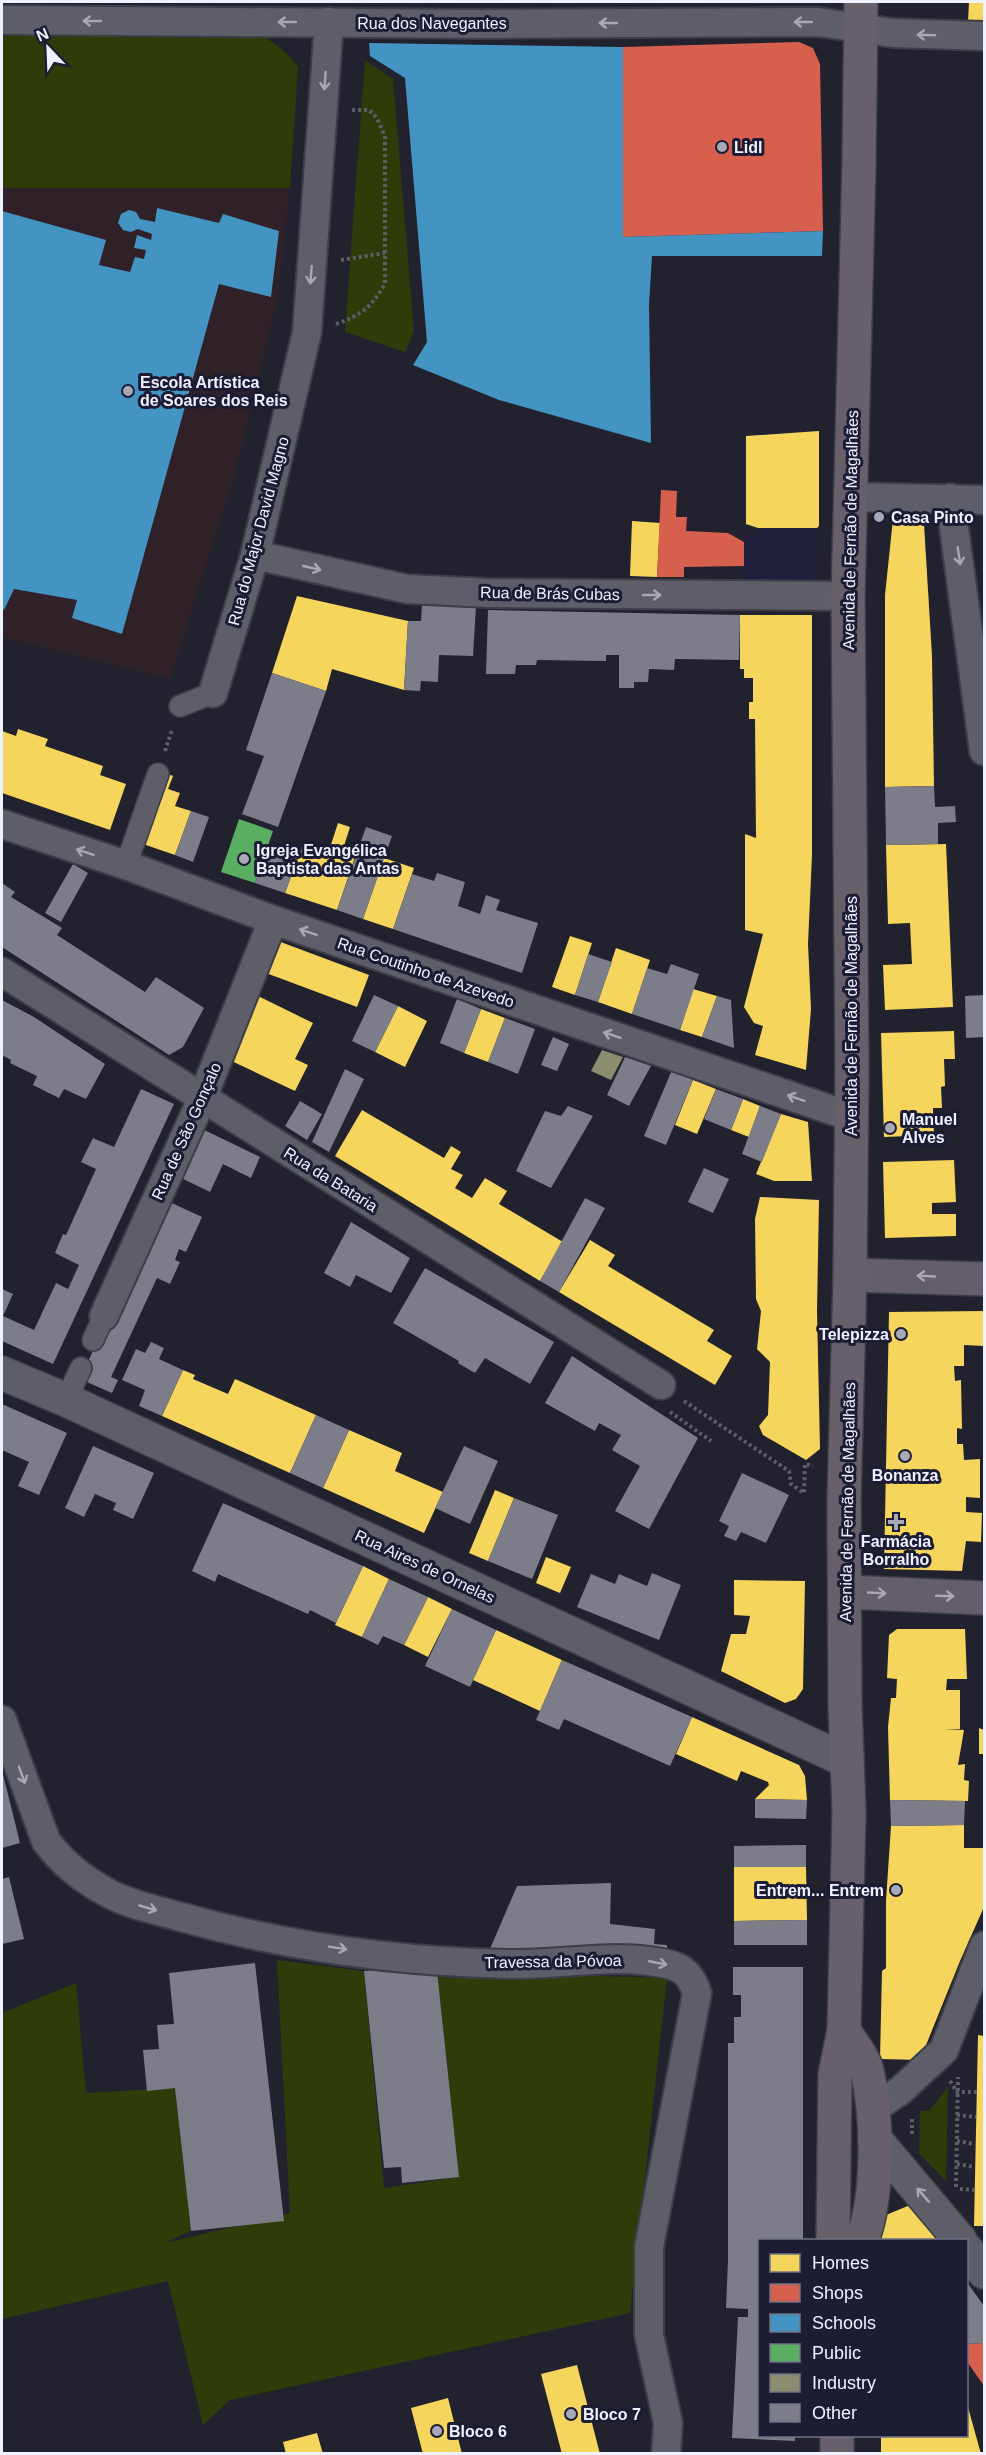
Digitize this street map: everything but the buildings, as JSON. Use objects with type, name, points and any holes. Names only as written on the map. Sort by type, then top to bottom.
[{"type":"main road","name":"Avenida de Fernão de Magalhães","points":[[833,2239],[835,2074],[844,2030],[849,1812],[844,1501],[852,1117],[848,596],[861,16]]},
{"type":"main road","points":[[850,1275],[984,1279]]},
{"type":"main road","points":[[845,1592],[984,1598]]},
{"type":"main road","points":[[844,2030],[867,2068],[875,2139],[871,2209],[863,2239]]},
{"type":"main road","points":[[837,2437],[837,2454]]},
{"type":"street","name":"Rua dos Navegantes","points":[[2,20],[818,22],[861,16],[922,35],[984,36]]},
{"type":"street","name":"Rua do Major David Magno","points":[[180,706],[213,693],[255,555],[307,332],[329,22]]},
{"type":"street","points":[[850,498],[984,500]]},
{"type":"street","points":[[950,498],[984,751]]},
{"type":"street","name":"Rua de Brás Cubas","points":[[255,555],[407,589],[489,593],[848,596]]},
{"type":"street","points":[[126,866],[158,774]]},
{"type":"street","name":"Rua Coutinho de Azevedo","points":[[2,824],[126,866],[273,920],[852,1117]]},
{"type":"street","name":"Rua de São Gonçalo","points":[[98,1328],[202,1099],[273,920]]},
{"type":"street","name":"Rua da Bataria","points":[[2,972],[661,1385]]},
{"type":"street","points":[[66,1400],[81,1368]]},
{"type":"street","name":"Rua Aires de Ornelas","points":[[2,1373],[66,1400],[847,1761]]},
{"type":"street","name":"Travessa da Póvoa","points":[[2,1720],[46,1840],[55,1853],[80,1875],[124,1901],[233,1931],[397,1958],[514,1964],[623,1959],[650,1961],[686,1970],[693,1979],[697,1993],[649,2247],[651,2352],[668,2423],[666,2454]]},
{"type":"street","points":[[872,2106],[885,2101],[901,2090],[944,2050],[984,1946]]},
{"type":"street","points":[[875,2139],[958,2239]]},
{"type":"street","points":[[968,2252],[984,2272]]},
{"type":"path","points":[[307,332],[356,317],[373,303],[385,284],[385,136],[377,118],[369,110],[323,110]]},
{"type":"path","points":[[312,264],[385,253]]},
{"type":"path","points":[[158,774],[180,706]]},
{"type":"path","points":[[684,1401],[789,1471],[792,1484],[804,1493],[805,1464],[814,1466],[813,1476]]},
{"type":"path","points":[[958,2074],[956,2189],[977,2190]]},
{"type":"path","points":[[942,2082],[950,2081],[957,2092]]},
{"type":"path","points":[[957,2092],[977,2092]]},
{"type":"path","points":[[912,2114],[912,2143]]},
{"type":"path","points":[[957,2115],[976,2117]]},
{"type":"path","points":[[957,2141],[975,2144]]},
{"type":"path","points":[[957,2164],[974,2167]]},
{"type":"shaded area","name":"Escola Artística de Soares dos Reis","points":[[2,188],[290,188],[277,302],[233,480],[170,679],[2,637]]},
{"type":"shaded area","points":[[758,528],[817,528],[816,581],[743,581],[744,535],[758,536]]},
{"type":"green space","points":[[2,31],[256,32],[279,47],[298,67],[290,188],[2,188]]},
{"type":"green space","points":[[365,60],[393,79],[414,331],[405,352],[345,332]]},
{"type":"green space","points":[[277,1960],[364,1971],[384,2188],[459,2177],[437,1971],[667,1978],[630,2313],[230,2400],[203,2425],[168,2281],[2,2319],[2,2013],[76,1983],[86,2093],[175,2088],[191,2231],[165,2243],[290,2213]]},
{"type":"green space","points":[[948,2087],[946,2181],[919,2153],[920,2111],[930,2110]]},
{"type":"place","name":"Lidl","points":[[722,147]]},
{"type":"place","name":"Escola Artística de Soares dos Reis","points":[[128,391]]},
{"type":"place","name":"Casa Pinto","points":[[879,517]]},
{"type":"place","name":"Igreja Evangélica Baptista das Antas","points":[[244,859]]},
{"type":"place","name":"Manuel Alves","points":[[890,1128]]},
{"type":"place","name":"Telepizza","points":[[901,1334]]},
{"type":"place","name":"Bonanza","points":[[905,1456]]},
{"type":"place","name":"Farmácia Borralho","points":[[896,1522]]},
{"type":"place","name":"Entrem... Entrem","points":[[896,1890]]},
{"type":"place","name":"Bloco 7","points":[[571,2414]]},
{"type":"place","name":"Bloco 6","points":[[437,2431]]}]
